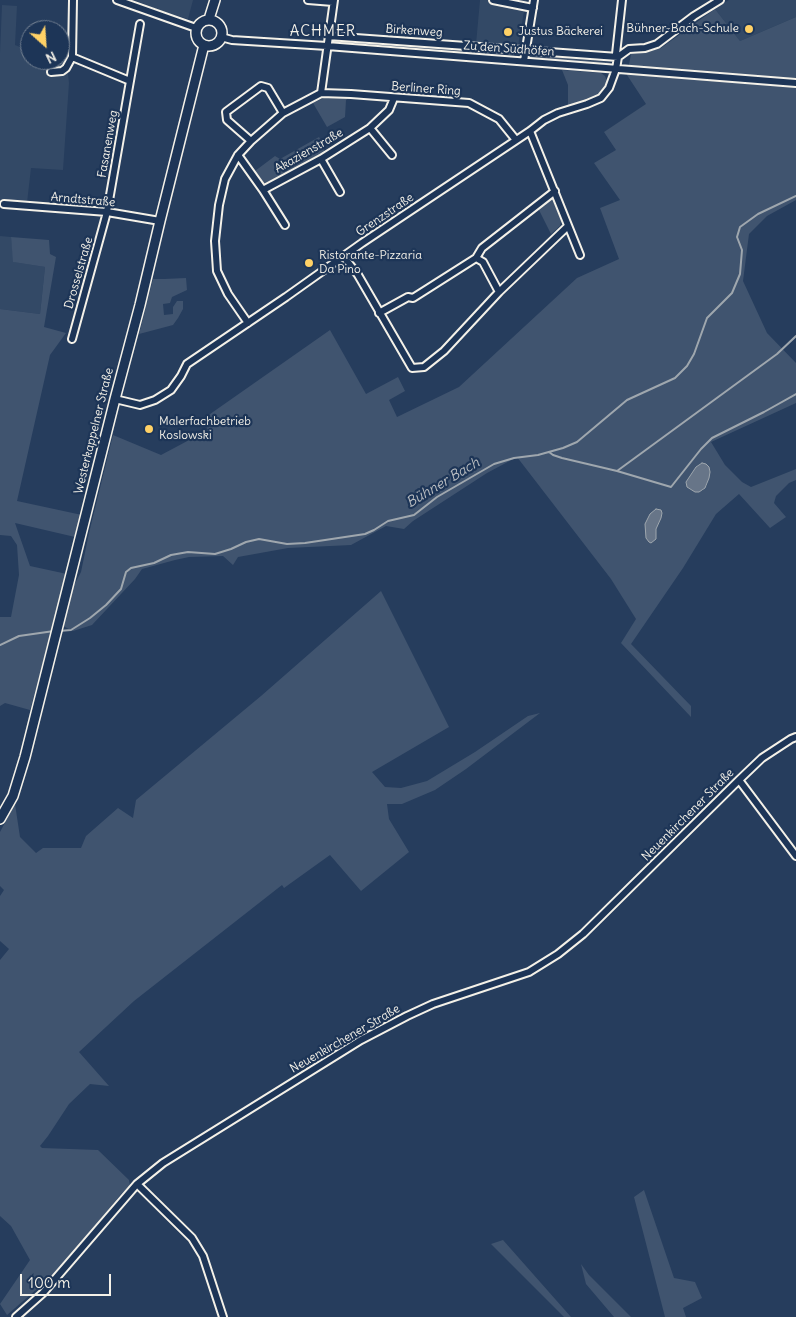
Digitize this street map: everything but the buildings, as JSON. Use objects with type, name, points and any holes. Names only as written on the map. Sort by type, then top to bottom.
[{"type":"main road","points":[[210,19],[215,0]]},
{"type":"main road","points":[[210,19],[220,25],[222,33],[216,44],[204,45],[198,40],[196,28],[201,22],[210,19]]},
{"type":"main road","name":"Westerkappelner Straße","points":[[0,819],[10,802],[17,784],[140,305],[204,45]]},
{"type":"street","points":[[51,72],[62,72],[72,57],[73,0]]},
{"type":"street","points":[[117,0],[196,28]]},
{"type":"street","points":[[308,0],[333,1],[321,93]]},
{"type":"street","points":[[493,0],[533,8]]},
{"type":"street","points":[[524,62],[534,0]]},
{"type":"street","name":"Grenzstraße","points":[[115,399],[140,405],[155,400],[171,390],[187,364],[544,120],[600,98],[609,88],[616,69],[622,0]]},
{"type":"street","points":[[618,57],[629,49],[645,48],[657,44],[694,16],[720,0]]},
{"type":"street","name":"Fasanenweg","points":[[107,212],[140,24]]},
{"type":"street","name":"Birkenweg","points":[[328,36],[618,57]]},
{"type":"street","name":"Zu den Südhöfen","points":[[221,37],[232,40],[796,83]]},
{"type":"street","points":[[72,57],[130,80]]},
{"type":"street","points":[[251,140],[227,120],[226,112],[261,86],[268,88],[283,113]]},
{"type":"street","name":"Berliner Ring","points":[[248,323],[228,294],[217,270],[215,241],[219,205],[225,179],[238,155],[251,140],[283,113],[321,93],[469,103],[498,119],[516,140]]},
{"type":"street","name":"Akazienstraße","points":[[263,190],[320,159],[370,128],[389,110],[394,98]]},
{"type":"street","points":[[370,128],[392,154]]},
{"type":"street","points":[[530,131],[580,255]]},
{"type":"street","points":[[238,155],[263,190],[284,225]]},
{"type":"street","points":[[320,159],[340,192]]},
{"type":"street","points":[[379,313],[408,297],[414,298],[476,258],[482,248],[555,191]]},
{"type":"street","name":"Arndtstraße","points":[[4,204],[107,212],[160,221]]},
{"type":"street","name":"Drosselstraße","points":[[72,339],[107,212]]},
{"type":"street","points":[[344,257],[358,275],[412,368],[424,367],[444,351],[498,292],[568,226]]},
{"type":"street","points":[[476,258],[483,262],[498,292]]},
{"type":"street","name":"Neuenkirchener Straße","points":[[16,1317],[43,1293],[137,1184],[163,1163],[361,1040],[406,1016],[433,1004],[529,972],[558,954],[583,934],[762,758],[796,737]]},
{"type":"street","points":[[739,780],[796,856]]},
{"type":"street","points":[[137,1184],[192,1238],[203,1256],[223,1317]]},
{"type":"shaded area","points":[[134,0],[193,0],[188,19]]},
{"type":"shaded area","points":[[480,0],[526,0],[518,46],[476,44]]},
{"type":"shaded area","name":"Bühner-Bach-Schule","points":[[729,0],[796,0],[796,17],[740,41],[715,9]]},
{"type":"shaded area","points":[[2,5],[17,6],[15,45],[20,47],[20,70],[67,70],[69,83],[63,170],[31,168],[27,203],[0,201],[0,53]]},
{"type":"shaded area","points":[[715,9],[740,41],[796,17],[796,200],[767,216],[749,234],[743,281],[767,333],[796,363],[796,403],[711,442],[725,465],[742,482],[751,487],[796,469],[796,480],[789,483],[776,496],[774,503],[786,517],[770,528],[739,494],[716,514],[683,568],[631,644],[691,706],[691,717],[621,643],[636,619],[611,579],[517,457],[487,473],[413,521],[404,529],[386,526],[351,545],[288,548],[238,557],[233,565],[223,556],[189,557],[142,569],[92,625],[73,631],[63,626],[71,591],[81,572],[113,435],[161,455],[208,430],[203,419],[330,330],[366,394],[398,377],[405,391],[389,400],[397,417],[459,387],[577,278],[619,259],[600,208],[620,200],[594,163],[616,150],[604,132],[646,104],[627,75],[631,54],[649,52],[661,48]],"holes":[[[702,463],[706,464],[710,472],[707,485],[702,491],[686,482],[696,467]]]},
{"type":"shaded area","points":[[345,39],[473,50],[490,54],[332,42]]},
{"type":"shaded area","points":[[529,55],[611,63],[530,59],[528,58]]},
{"type":"shaded area","points":[[562,70],[601,73],[607,81],[605,88],[597,97],[568,106],[568,85]]},
{"type":"shaded area","points":[[349,97],[346,100],[345,117],[327,127],[313,103],[324,98]]},
{"type":"shaded area","points":[[319,137],[325,152],[265,185],[255,171],[275,156],[280,159]]},
{"type":"shaded area","points":[[552,198],[561,221],[560,226],[551,234],[538,208]]},
{"type":"shaded area","points":[[0,236],[11,237],[14,262],[45,267],[40,314],[0,309]]},
{"type":"shaded area","points":[[11,237],[49,240],[50,254],[56,257],[44,327],[66,333],[50,355],[17,501],[82,515],[75,537],[15,523],[30,566],[67,574],[30,710],[5,703],[0,706],[0,617],[11,617],[19,575],[17,545],[11,536],[0,535],[0,309],[40,314],[45,267],[13,262]]},
{"type":"shaded area","points":[[186,278],[187,290],[172,297],[170,303],[163,304],[164,315],[173,314],[173,307],[177,301],[183,301],[183,309],[173,325],[139,334],[153,279]]},
{"type":"shaded area","points":[[702,463],[709,467],[709,478],[705,488],[695,492],[687,487],[686,482],[696,467]]},
{"type":"shaded area","points":[[656,509],[661,510],[662,513],[656,529],[656,539],[651,543],[646,538],[645,524],[650,514]]},
{"type":"shaded area","points":[[381,591],[449,727],[372,772],[385,787],[401,788],[427,781],[475,752],[528,716],[540,713],[435,790],[402,804],[387,804],[389,819],[409,852],[361,891],[330,855],[284,888],[282,885],[134,1001],[79,1052],[109,1086],[90,1084],[69,1104],[40,1146],[42,1148],[98,1150],[129,1180],[130,1186],[121,1194],[60,1269],[7,1315],[0,1304],[30,1260],[11,1226],[0,1216],[0,960],[9,949],[0,941],[0,896],[4,890],[0,886],[0,832],[15,804],[20,837],[36,853],[43,848],[81,848],[86,836],[118,808],[133,818],[136,800],[261,696]]},
{"type":"shaded area","points":[[644,1190],[674,1278],[695,1282],[702,1298],[683,1308],[686,1317],[665,1317],[634,1197]]},
{"type":"shaded area","points":[[503,1240],[571,1317],[564,1317],[491,1244]]},
{"type":"shaded area","points":[[581,1264],[589,1275],[631,1317],[614,1317],[586,1284]]},
{"type":"waterway","name":"Bühner Bach","points":[[59,631],[71,630],[106,605],[121,589],[126,572],[131,568],[154,563],[171,555],[188,552],[215,554],[259,539],[287,544],[365,534],[388,521],[414,515],[437,497],[494,464],[514,458],[538,455],[577,442],[627,400],[675,378],[687,366],[694,354],[707,318],[732,293],[740,274],[742,250],[737,237],[740,227],[758,214],[796,196]]},
{"type":"waterway","points":[[549,452],[562,458],[617,471],[777,354],[796,336]]},
{"type":"waterway","points":[[617,471],[671,487],[712,438],[796,394]]},
{"type":"waterway","name":"Bühner Bach","points":[[0,645],[19,636],[54,631]]},
{"type":"place","name":"Bühner-Bach-Schule","points":[[749,29]]},
{"type":"place","name":"Justus Bäckerei","points":[[508,32]]},
{"type":"place","name":"Ristorante-Pizzaria Da Pino","points":[[309,263]]},
{"type":"place","name":"Malerfachbetrieb Koslowski","points":[[149,429]]},
{"type":"district","name":"ACHMER","points":[[323,32]]}]
